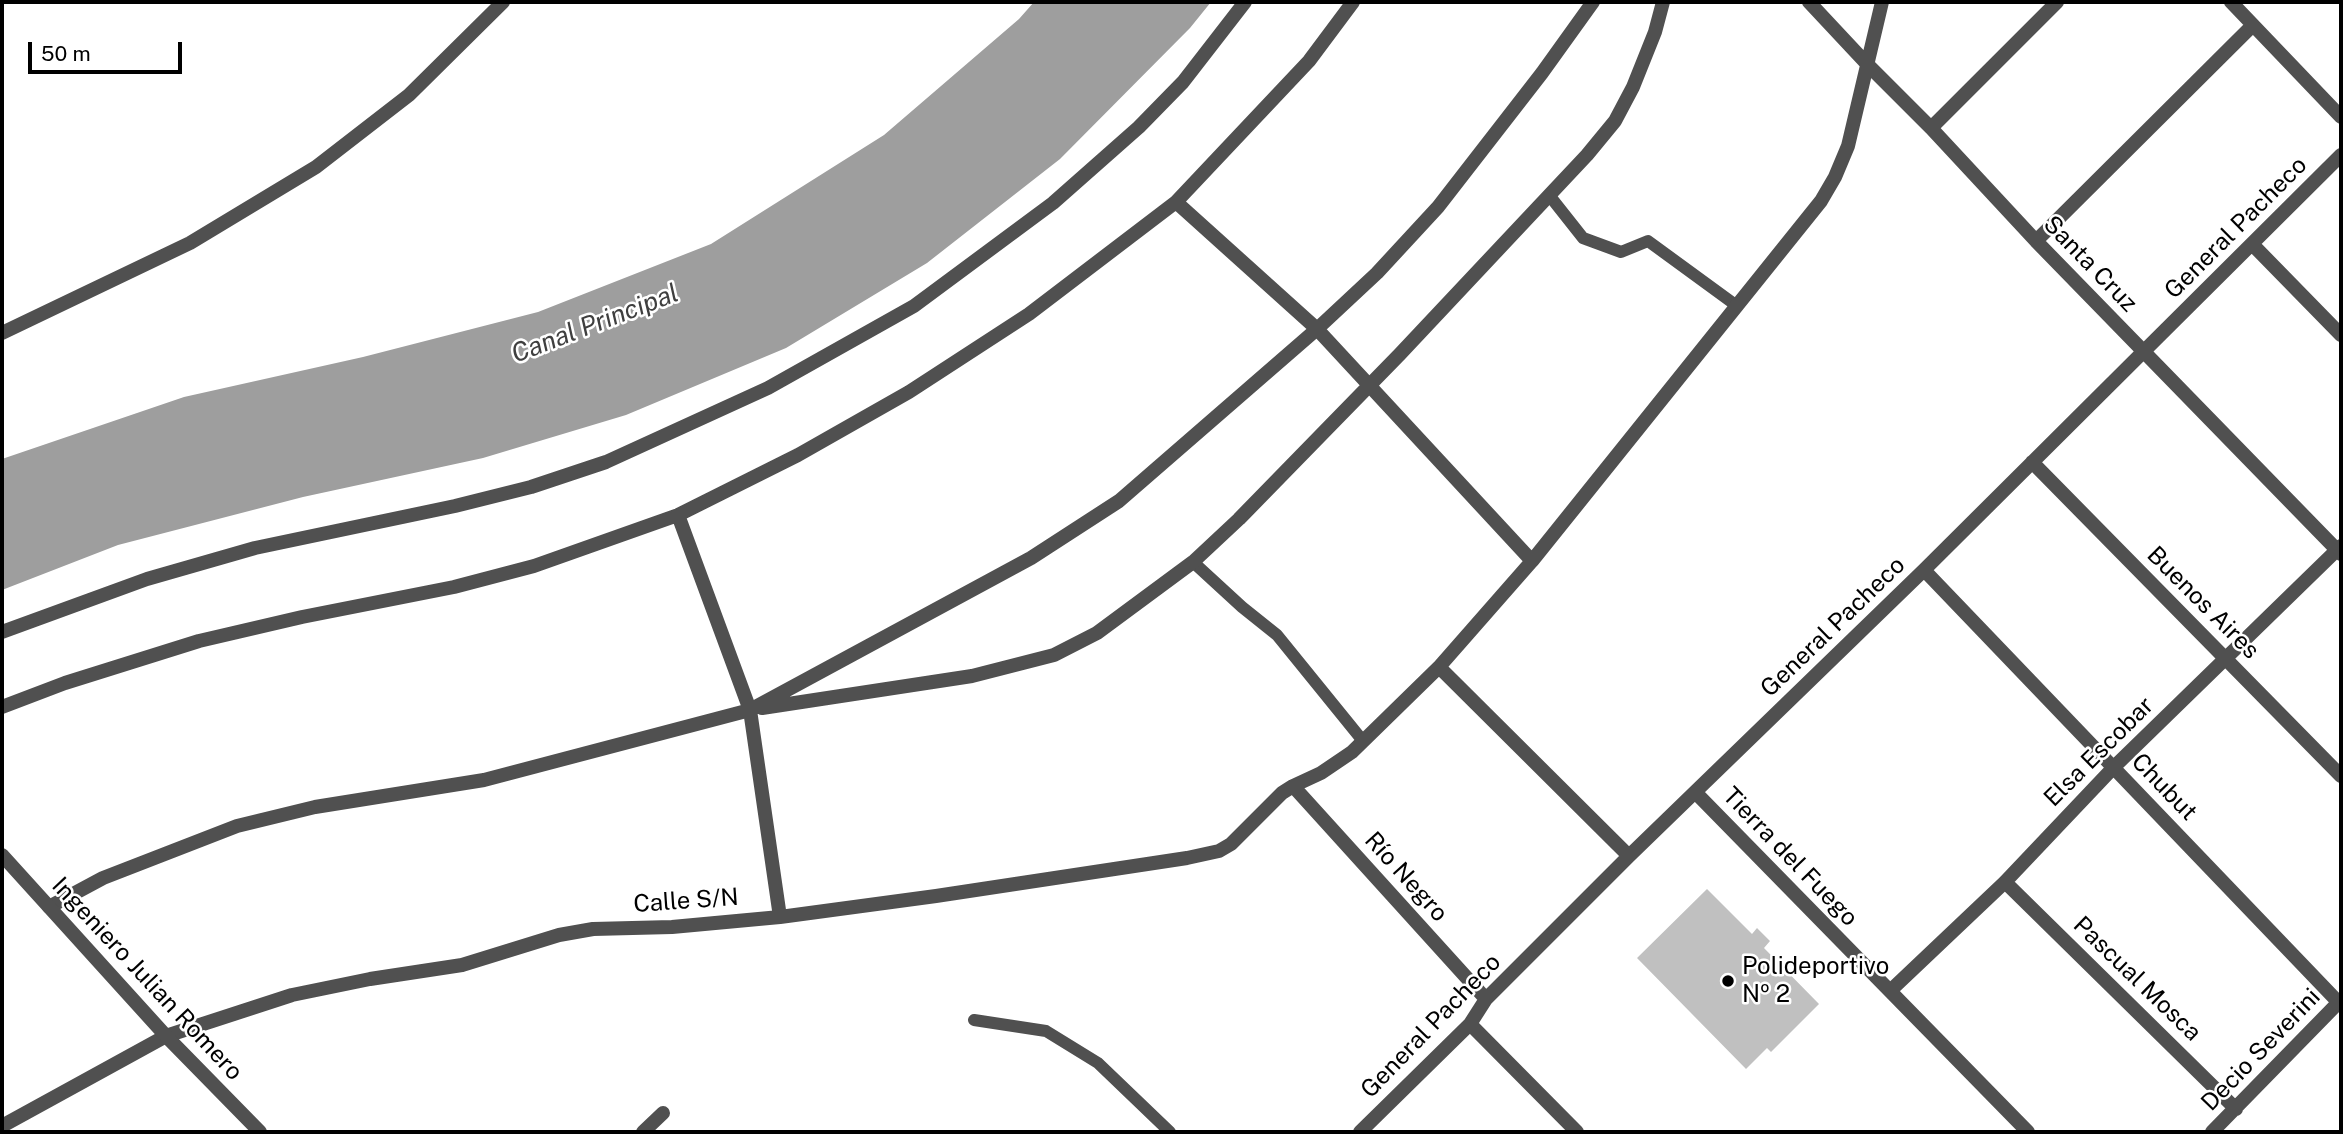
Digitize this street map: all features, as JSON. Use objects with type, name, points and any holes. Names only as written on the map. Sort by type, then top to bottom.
[{"type":"street","points":[[2,333],[190,243],[316,167],[409,95],[503,2]]},
{"type":"street","points":[[2,632],[147,579],[255,548],[531,487],[606,462],[768,388],[914,306],[1053,203],[1139,127],[1183,82],[1245,2]]},
{"type":"street","points":[[2,707],[65,683],[199,641],[302,617],[454,587],[534,566],[678,515],[798,455],[909,392],[1028,314],[1176,202],[1309,61],[1353,2]]},
{"type":"street","points":[[750,710],[1031,558],[1119,501],[1318,329],[1377,274],[1438,207],[1542,73],[1593,2]]},
{"type":"street","points":[[49,907],[103,878],[237,826],[315,807],[484,780],[750,710],[972,676],[1054,655],[1097,632],[1194,562],[1239,519],[1549,195],[1615,121],[1633,87],[1655,32],[1663,2]]},
{"type":"street","name":"Santa Cruz","points":[[1809,2],[2143,352],[2340,550]]},
{"type":"street","points":[[1293,786],[1335,765],[1439,667],[1532,561],[1821,201],[1848,146],[1882,2]]},
{"type":"street","points":[[1931,128],[2057,2]]},
{"type":"street","points":[[2231,2],[2341,117]]},
{"type":"street","points":[[2036,241],[2253,25]]},
{"type":"street","name":"General Pacheco","points":[[1360,1132],[1470,1024],[1486,999],[1629,856],[1923,570],[2341,155]]},
{"type":"street","points":[[1176,202],[1318,329],[1532,561]]},
{"type":"street","points":[[2252,244],[2341,335]]},
{"type":"street","name":"Buenos Aires","points":[[2032,461],[2341,776]]},
{"type":"street","points":[[678,515],[750,710],[780,917]]},
{"type":"street","name":"Elsa Escobar","points":[[1890,992],[2005,882],[2113,767],[2340,550]]},
{"type":"street","name":"Chubut","points":[[1923,570],[2341,1003]]},
{"type":"street","points":[[1439,667],[1629,856]]},
{"type":"street","name":"Calle S/N","points":[[2,1126],[166,1036],[292,995],[370,979],[462,965],[559,935],[593,929],[672,927],[780,917],[1219,852],[1231,844],[1270,803],[1293,786]]},
{"type":"street","name":"Río Negro","points":[[1293,786],[1486,999]]},
{"type":"street","name":"Tierra del Fuego","points":[[1696,793],[2028,1132]]},
{"type":"street","name":"Ingeniero Julian Romero","points":[[2,855],[166,1036],[260,1132]]},
{"type":"street","name":"Pascual Mosca","points":[[2005,882],[2236,1109]]},
{"type":"street","name":"Decio Severini","points":[[2212,1132],[2341,1003]]},
{"type":"street","points":[[1470,1024],[1574,1131]]},
{"type":"street","points":[[643,1132],[663,1113]]},
{"type":"lane","points":[[1549,195],[1583,238],[1621,252],[1648,241],[1737,306]]},
{"type":"lane","points":[[1194,562],[1277,635],[1363,741]]},
{"type":"lane","points":[[974,1020],[1046,1031],[1098,1063],[1170,1132]]},
{"type":"water","name":"Canal Principal","points":[[1034,2],[1211,2],[1190,28],[1060,159],[927,263],[786,348],[626,415],[483,458],[303,497],[118,545],[2,590],[2,459],[184,397],[363,357],[538,312],[711,244],[884,135],[1019,19]]},
{"type":"building","name":"Polideportivo Nº 2","points":[[1707,889],[1752,934],[1757,928],[1770,941],[1764,948],[1819,1004],[1771,1052],[1767,1048],[1746,1069],[1637,958]]},
{"type":"place","name":"Polideportivo Nº 2","points":[[1728,981]]}]
